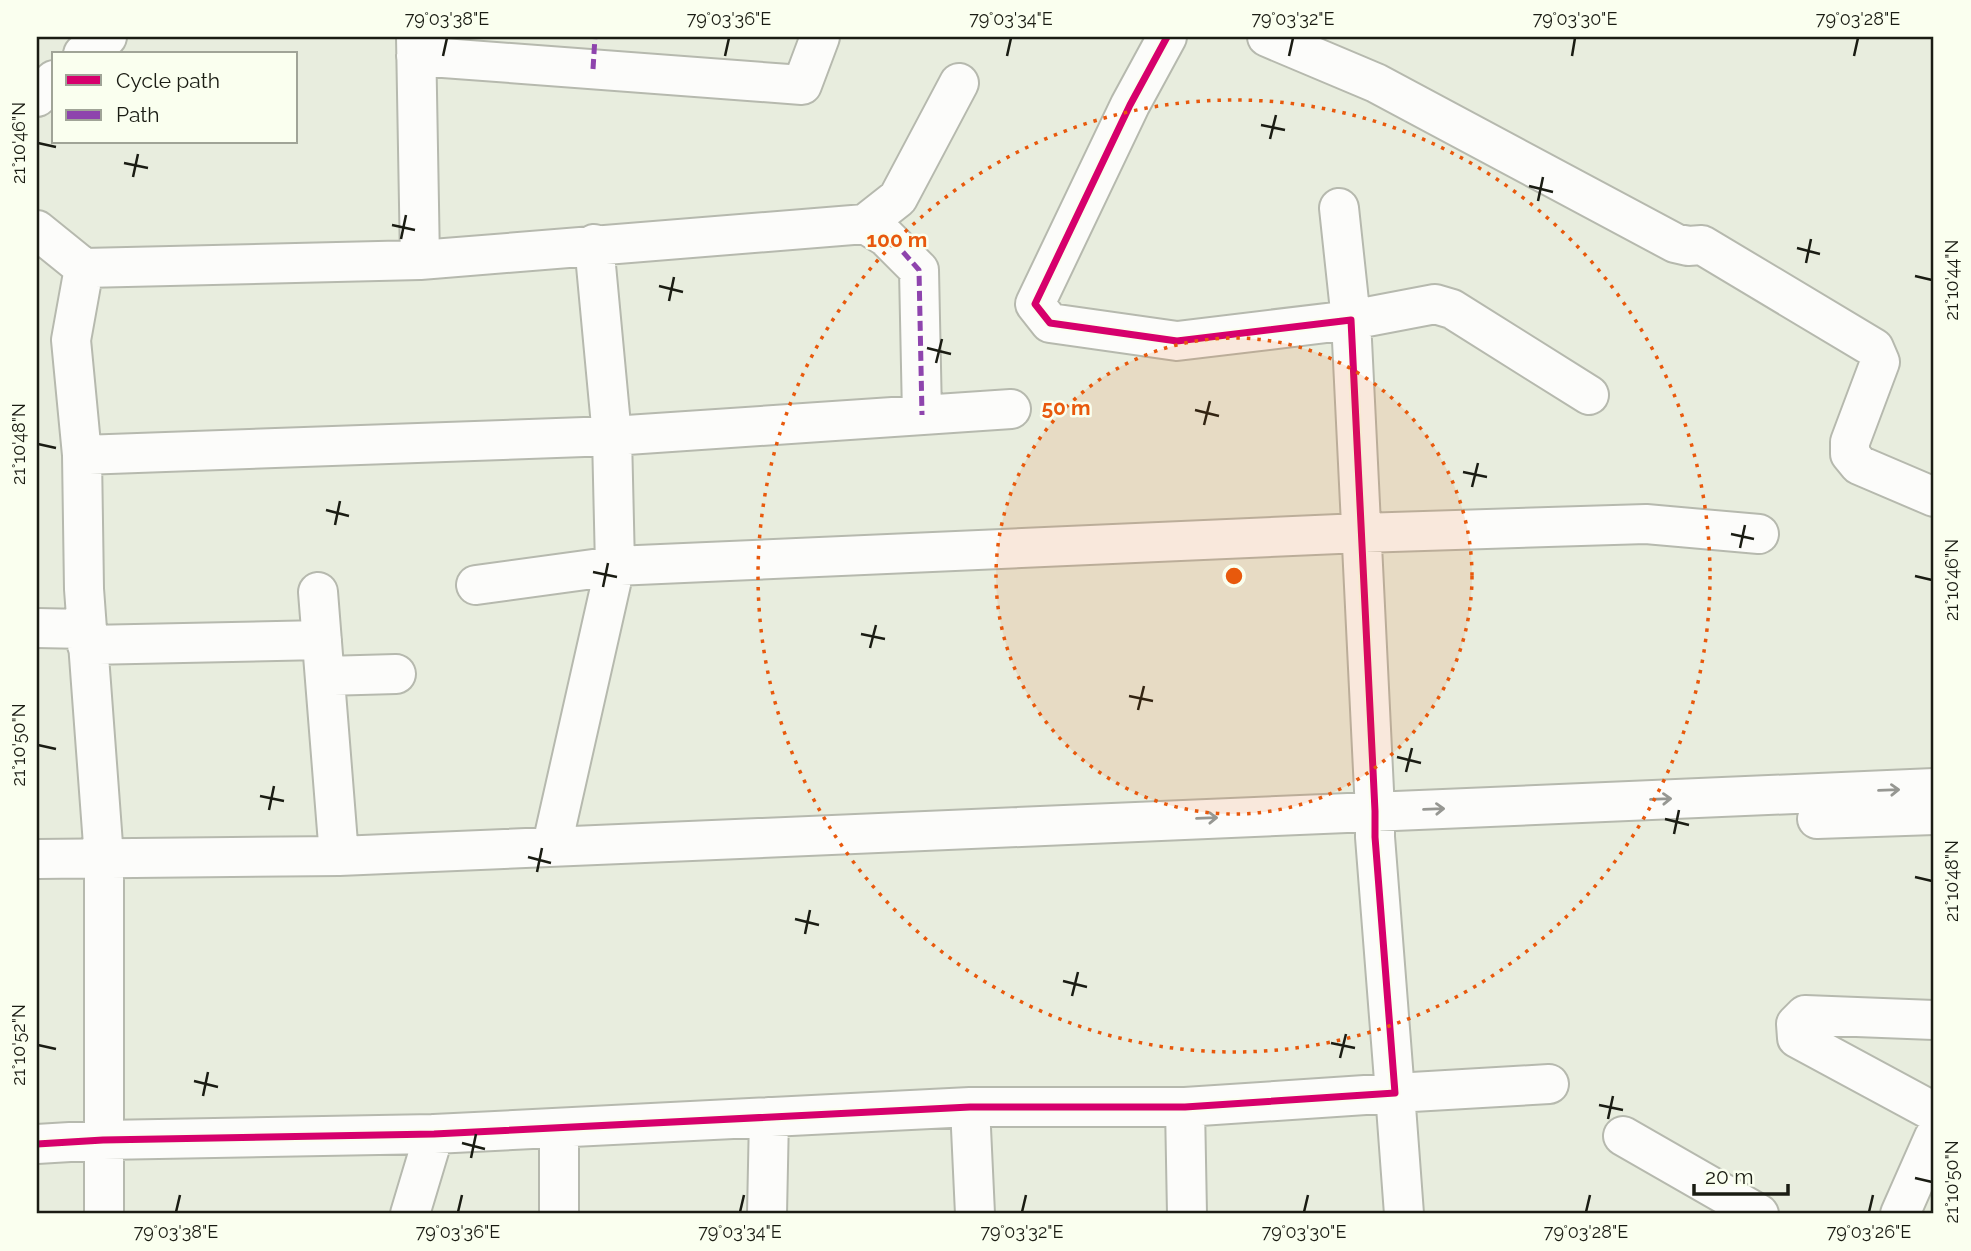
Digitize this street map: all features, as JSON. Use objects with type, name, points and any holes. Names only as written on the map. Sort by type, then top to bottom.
[{"type":"street","points":[[86,52],[107,37]]},
{"type":"street","points":[[420,260],[416,46],[594,53],[802,85],[820,37]]},
{"type":"street","points":[[1167,37],[1130,105],[1035,304],[1050,323],[1177,341],[1351,320],[1435,304],[1452,309],[1589,395]]},
{"type":"street","points":[[1267,37],[1376,83],[1675,243],[1702,245],[1874,348],[1880,362],[1850,442],[1850,454],[1859,465],[1934,497]]},
{"type":"street","points":[[37,97],[52,82]]},
{"type":"street","points":[[37,230],[84,268],[420,260],[865,224],[898,198],[959,83]]},
{"type":"street","points":[[1339,208],[1351,320],[1375,824],[1404,1214]]},
{"type":"street","points":[[865,224],[886,237],[919,270],[922,415]]},
{"type":"street","points":[[552,845],[615,566],[612,436],[594,244]]},
{"type":"street","points":[[84,268],[71,340],[82,455],[87,637],[104,871],[104,1214]]},
{"type":"street","points":[[82,455],[612,436],[1011,410]]},
{"type":"street","points":[[476,585],[615,566],[1362,533],[1646,524],[1759,534]]},
{"type":"street","points":[[318,592],[339,856]]},
{"type":"street","points":[[37,628],[87,637],[323,658],[396,674]]},
{"type":"street","points":[[37,859],[104,871],[1375,824],[1934,788]]},
{"type":"street","points":[[37,886],[104,871],[552,845],[1375,824],[1934,815]]},
{"type":"street","points":[[1934,1020],[1805,1014],[1796,1024],[1797,1038],[1934,1112]]},
{"type":"street","points":[[37,1144],[103,1140],[434,1134],[970,1107],[1185,1107],[1549,1084]]},
{"type":"street","points":[[970,1107],[975,1214]]},
{"type":"street","points":[[1185,1107],[1187,1214]]},
{"type":"street","points":[[767,1214],[769,1117]]},
{"type":"street","points":[[559,1128],[559,1214]]},
{"type":"street","points":[[410,1214],[434,1134]]},
{"type":"street","points":[[1623,1136],[1759,1214]]},
{"type":"street","points":[[1900,1214],[1934,1137]]},
{"type":"marked path","points":[[593,69],[595,37]]},
{"type":"marked path","points":[[903,252],[919,270],[922,415]]},
{"type":"cycle path","points":[[37,1144],[103,1140],[434,1134],[970,1107],[1185,1107],[1395,1093],[1375,837],[1351,320],[1177,341],[1050,323],[1035,304],[1130,105],[1167,37]]}]
